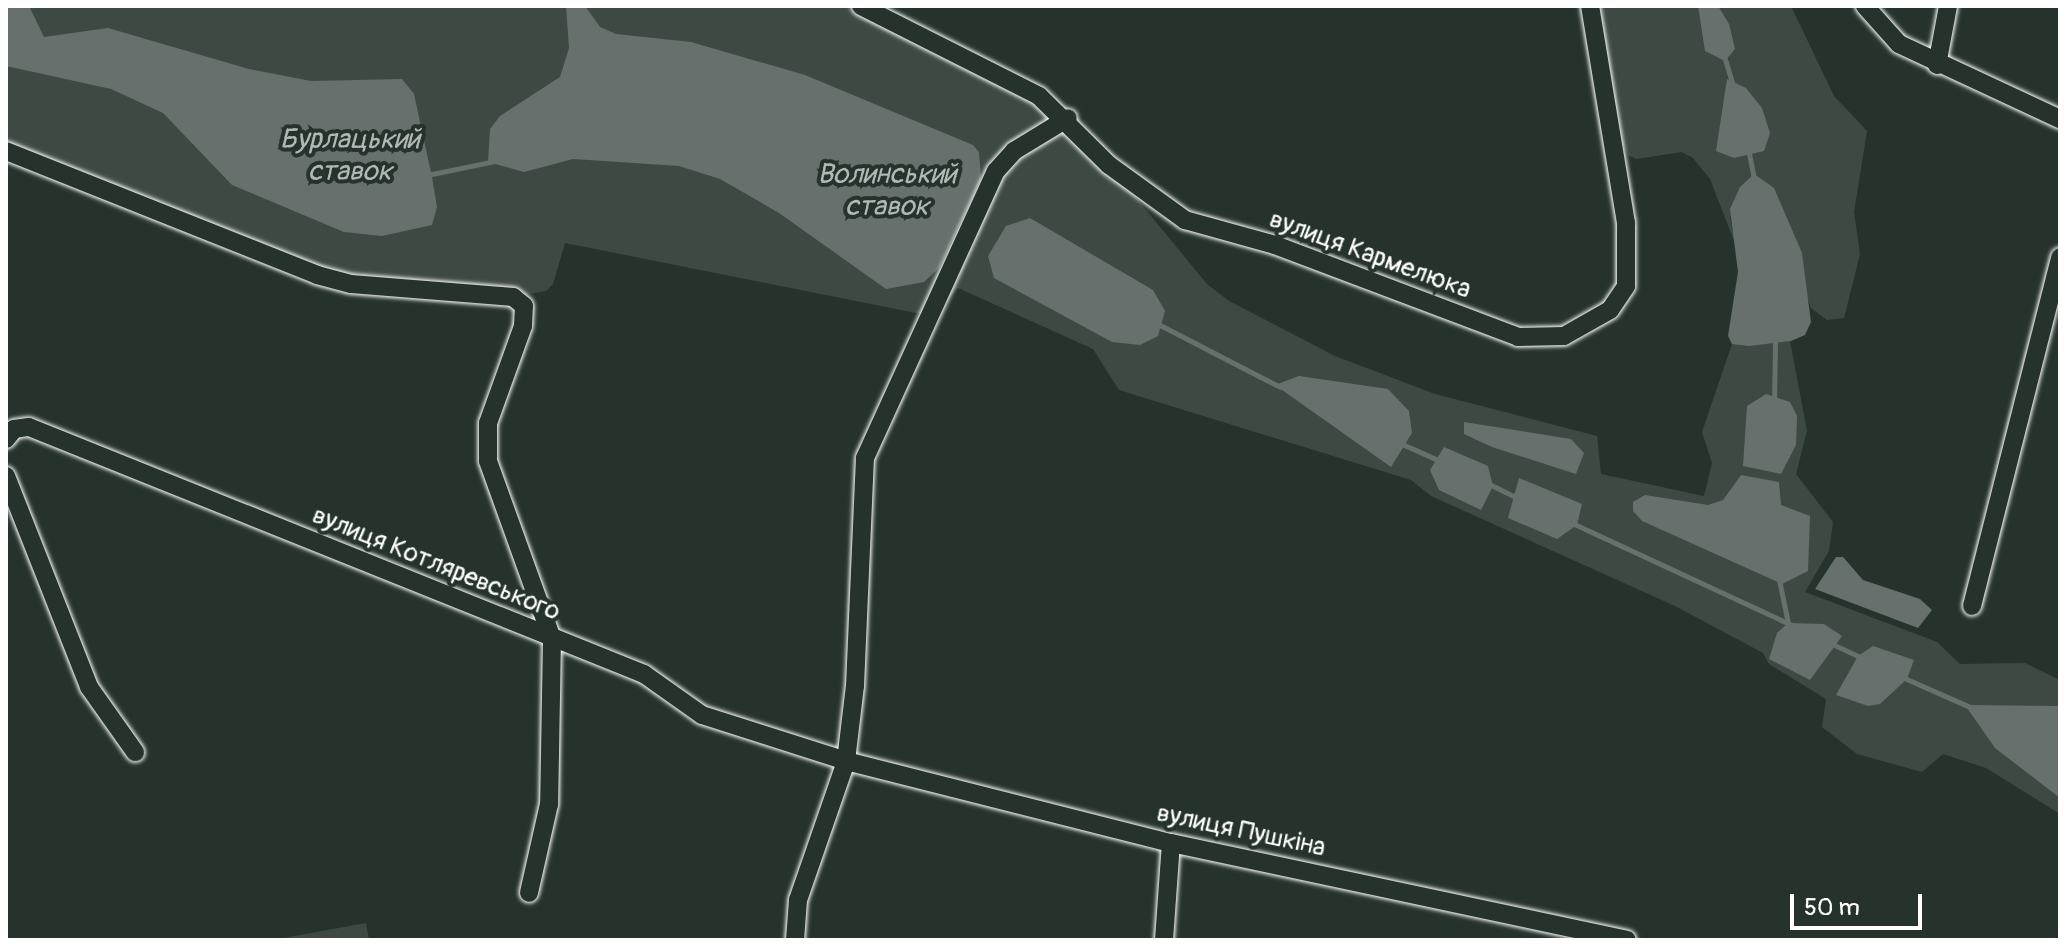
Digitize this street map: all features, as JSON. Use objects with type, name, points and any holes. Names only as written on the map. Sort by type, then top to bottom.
[{"type":"street","name":"вулиця Кармелюка","points":[[861,6],[1039,96],[1068,118],[1109,165],[1185,220],[1275,245],[1518,337],[1564,336],[1610,310],[1626,286],[1626,223],[1590,6]]},
{"type":"street","points":[[1865,6],[1893,38],[1937,65],[2060,119]]},
{"type":"street","points":[[1937,65],[1948,6]]},
{"type":"street","points":[[795,940],[798,900],[846,761],[855,686],[865,458],[996,171],[1014,151],[1068,118]]},
{"type":"street","points":[[6,151],[317,275],[351,284],[513,297],[524,306],[523,326],[488,423],[488,461],[552,639],[549,804],[529,893]]},
{"type":"street","points":[[1972,606],[2060,257]]},
{"type":"street","name":"вулиця Котляревського","points":[[6,439],[14,429],[29,427],[644,674],[702,715],[846,761]]},
{"type":"street","points":[[6,476],[89,687],[135,752]]},
{"type":"street","name":"вулиця Пушкіна","points":[[846,761],[1171,843],[1627,940]]},
{"type":"street","points":[[1164,940],[1171,843]]},
{"type":"shaded area","points":[[6,6],[861,6],[1039,96],[1109,165],[1207,284],[1229,301],[1335,356],[1435,394],[1597,436],[1601,474],[1704,496],[1712,463],[1702,432],[1732,344],[1790,341],[1807,431],[1796,474],[1833,522],[1829,551],[1805,592],[1937,642],[1960,664],[2025,663],[2060,680],[2060,814],[1986,768],[1943,754],[1922,772],[1857,754],[1822,727],[1826,699],[1769,664],[1763,653],[1675,606],[1431,496],[1411,480],[1119,390],[1093,349],[958,288],[931,316],[565,243],[553,284],[546,291],[513,297],[351,284],[6,151]]},
{"type":"shaded area","points":[[1590,6],[1791,6],[1834,96],[1867,131],[1854,212],[1860,254],[1844,318],[1827,320],[1811,308],[1770,196],[1730,217],[1736,246],[1710,179],[1693,158],[1682,152],[1636,159],[1628,155],[1608,114]]},
{"type":"shaded area","points":[[366,923],[369,940],[278,939]]},
{"type":"water","name":"Бурлацький ставок","points":[[6,6],[29,6],[44,37],[108,28],[249,69],[311,81],[402,79],[414,94],[432,177],[437,207],[432,225],[382,236],[344,232],[232,185],[163,113],[111,89],[6,66]]},
{"type":"water","name":"Волинський ставок","points":[[566,6],[585,6],[600,27],[616,34],[691,42],[805,75],[973,145],[979,152],[981,179],[939,268],[924,282],[886,289],[779,213],[720,179],[679,166],[573,159],[524,172],[488,162],[490,129],[500,116],[560,77],[569,48]]},
{"type":"water","points":[[1698,6],[1718,6],[1729,24],[1735,49],[1725,61],[1705,51]]},
{"type":"water","points":[[1727,79],[1746,88],[1762,108],[1770,133],[1764,151],[1734,158],[1716,151]]},
{"type":"water","points":[[1754,174],[1774,188],[1802,253],[1811,322],[1805,335],[1791,341],[1749,346],[1732,344],[1728,336],[1738,272],[1730,209],[1740,187]]},
{"type":"water","points":[[1030,218],[1153,290],[1165,311],[1158,336],[1140,345],[1112,342],[994,278],[988,256],[1006,226]]},
{"type":"water","points":[[1299,376],[1388,389],[1409,411],[1412,433],[1391,467],[1275,385]]},
{"type":"water","points":[[1766,394],[1790,402],[1797,416],[1796,445],[1781,474],[1743,466],[1747,406]]},
{"type":"water","points":[[1464,422],[1571,439],[1584,453],[1576,474],[1492,447],[1464,434]]},
{"type":"water","points":[[1444,447],[1488,466],[1493,486],[1481,510],[1439,490],[1430,470]]},
{"type":"water","points":[[1741,475],[1779,482],[1781,505],[1810,516],[1808,571],[1782,584],[1642,521],[1633,511],[1633,502],[1645,495],[1708,505],[1723,500]]},
{"type":"water","points":[[1519,478],[1582,504],[1577,525],[1557,539],[1508,518]]},
{"type":"water","points":[[1836,557],[1843,557],[1863,580],[1920,599],[1932,610],[1918,628],[1815,589]]},
{"type":"water","points":[[1788,623],[1824,624],[1842,636],[1810,680],[1769,659],[1777,633]]},
{"type":"water","points":[[1873,646],[1914,660],[1907,679],[1880,704],[1868,706],[1836,695],[1858,656]]},
{"type":"water","points":[[1965,705],[2060,706],[2060,798],[1995,748]]},
{"type":"waterway","points":[[1724,56],[1733,85]]},
{"type":"waterway","points":[[1749,153],[1754,178]]},
{"type":"waterway","points":[[427,175],[495,161]]},
{"type":"waterway","points":[[1158,324],[1280,387]]},
{"type":"waterway","points":[[1774,405],[1775,339]]},
{"type":"waterway","points":[[1402,444],[1440,461]]},
{"type":"waterway","points":[[1489,484],[1516,497]]},
{"type":"waterway","points":[[1572,523],[1792,625]]},
{"type":"waterway","points":[[1779,580],[1788,623]]},
{"type":"waterway","points":[[1830,643],[1864,659]]},
{"type":"waterway","points":[[1902,677],[1970,707]]}]
